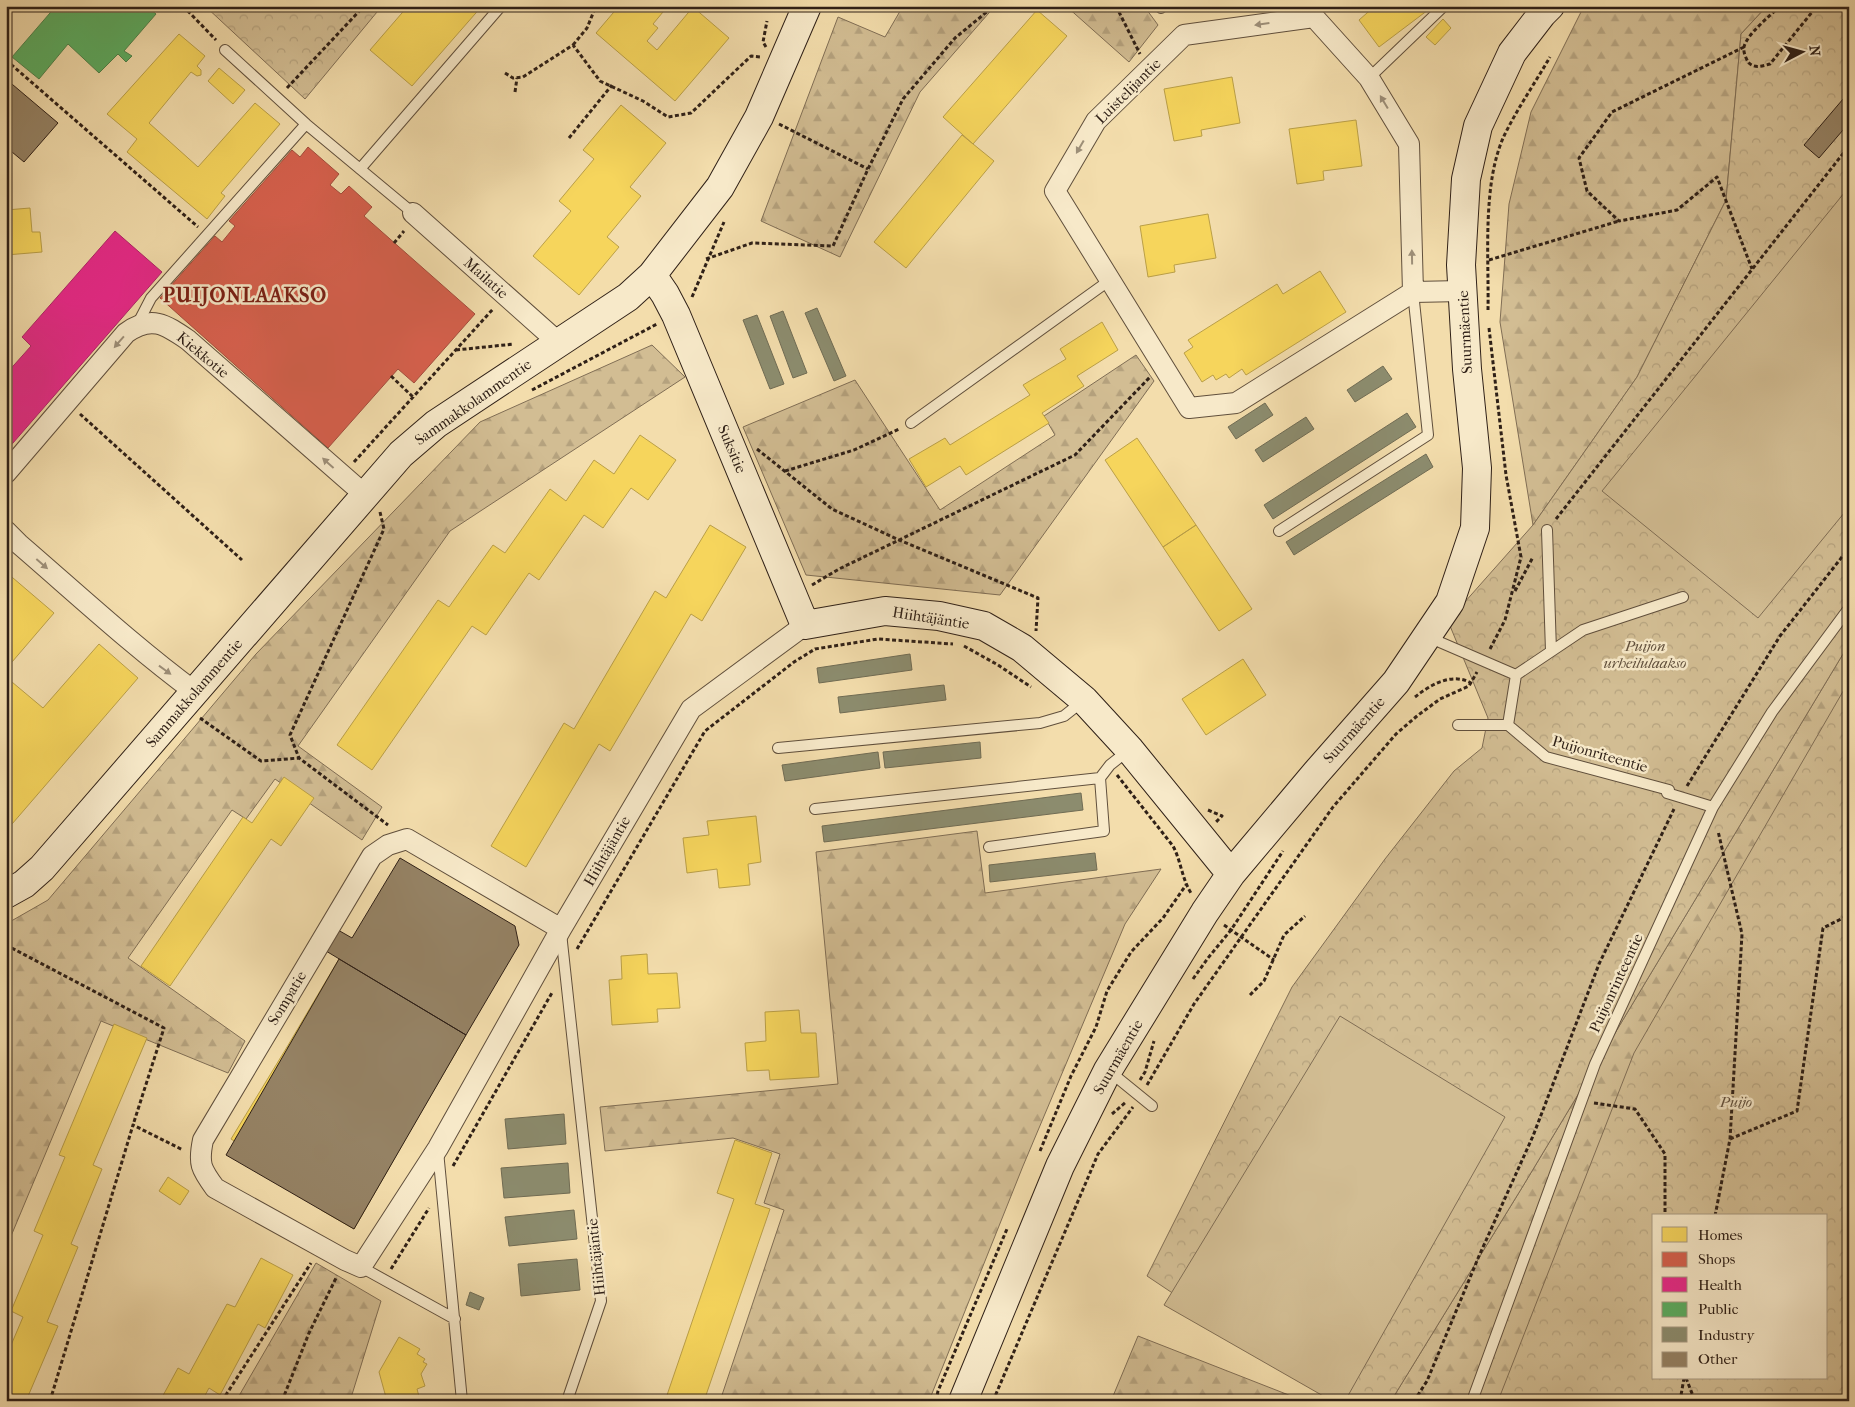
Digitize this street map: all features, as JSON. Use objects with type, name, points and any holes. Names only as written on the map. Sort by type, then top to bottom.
[{"type":"street","name":"Sammakkolammentie","points":[[6,894],[24,884],[42,868],[196,704],[372,500],[401,454],[436,424],[628,297],[652,275],[720,187],[759,117],[806,6]]},
{"type":"street","name":"Suurmäentie","points":[[963,1401],[1060,1166],[1108,1070],[1205,912],[1231,874],[1316,772],[1396,682],[1450,602],[1475,528],[1476,468],[1467,369],[1461,265],[1466,179],[1478,126],[1512,53],[1550,6]]},
{"type":"street","name":"Luistelijantie","points":[[1314,12],[1369,78],[1409,144],[1413,292],[1236,402],[1189,408],[1055,190],[1096,120],[1184,35],[1314,12]]},
{"type":"street","name":"Mailatie","points":[[411,219],[559,344]]},
{"type":"street","name":"Suksitie","points":[[652,275],[676,315],[805,625]]},
{"type":"street","points":[[1413,292],[1462,291]]},
{"type":"street","name":"Kiekkotie","points":[[137,325],[154,323],[167,325],[188,340],[372,500]]},
{"type":"street","points":[[6,473],[126,333],[137,325]]},
{"type":"street","points":[[6,531],[110,625],[155,662],[196,704]]},
{"type":"street","name":"Hiihtäjäntie","points":[[353,1264],[438,1148],[561,929],[691,709],[805,625],[885,611],[939,616],[984,626],[1022,648],[1084,700],[1120,757],[1231,874]]},
{"type":"street","points":[[407,839],[561,929]]},
{"type":"street","name":"Sompatie","points":[[200,1158],[203,1140],[372,856],[388,845],[407,839]]},
{"type":"street","points":[[200,1158],[205,1174],[216,1188],[353,1264]]},
{"type":"lane","points":[[360,169],[501,6]]},
{"type":"lane","points":[[1369,78],[1444,6]]},
{"type":"lane","points":[[225,50],[306,124],[360,169],[411,219]]},
{"type":"lane","points":[[137,325],[151,298],[306,124]]},
{"type":"lane","points":[[911,423],[1110,280]]},
{"type":"lane","points":[[1279,531],[1428,435],[1413,292]]},
{"type":"lane","points":[[1547,530],[1551,651]]},
{"type":"lane","points":[[1458,725],[1508,725],[1516,675],[1583,630],[1683,596]]},
{"type":"lane","name":"Puijonrinteentie","points":[[1472,1401],[1595,1064],[1713,807],[1772,712],[1849,608]]},
{"type":"lane","points":[[1427,637],[1516,675]]},
{"type":"lane","points":[[778,748],[1040,723],[1064,716],[1084,700]]},
{"type":"lane","name":"Puijonriteentie","points":[[1508,725],[1546,757],[1669,790],[1667,793],[1713,807]]},
{"type":"lane","points":[[816,809],[1100,778],[1120,757]]},
{"type":"lane","points":[[989,847],[1104,831],[1100,778]]},
{"type":"lane","name":"Hiihtäjäntie","points":[[561,929],[601,1300],[567,1401]]},
{"type":"lane","points":[[1108,1070],[1152,1106]]},
{"type":"lane","points":[[438,1148],[462,1401]]},
{"type":"lane","points":[[353,1264],[455,1319]]},
{"type":"path","points":[[183,6],[225,50]]},
{"type":"path","points":[[277,98],[364,6]]},
{"type":"path","points":[[505,73],[513,78],[523,77],[573,45],[587,28],[596,6]]},
{"type":"path","points":[[706,259],[752,243],[833,246],[868,169],[903,99],[955,38],[994,6]]},
{"type":"path","points":[[1116,6],[1148,70]]},
{"type":"path","points":[[1619,221],[1587,191],[1579,158],[1612,112],[1744,47],[1753,33],[1780,6]]},
{"type":"path","points":[[1744,47],[1745,57],[1751,65],[1770,64],[1817,6]]},
{"type":"path","points":[[767,20],[763,42],[769,51]]},
{"type":"path","points":[[573,45],[600,81],[643,101],[668,117],[691,113],[751,56],[767,58]]},
{"type":"path","points":[[993,1401],[1098,1154],[1194,1004],[1333,807],[1396,734],[1440,699],[1470,685],[1505,620],[1521,557],[1506,475],[1488,318],[1489,213],[1494,171],[1504,137],[1550,57]]},
{"type":"path","points":[[6,60],[207,235]]},
{"type":"path","points":[[515,92],[517,78]]},
{"type":"path","points":[[569,138],[612,85]]},
{"type":"path","points":[[774,122],[868,169]]},
{"type":"path","points":[[1512,595],[1547,530],[1849,146]]},
{"type":"path","points":[[1489,260],[1619,221],[1677,210],[1717,177],[1752,268]]},
{"type":"path","points":[[394,243],[411,219]]},
{"type":"path","points":[[528,392],[676,315],[687,307],[706,259],[724,221]]},
{"type":"path","points":[[350,466],[489,314]]},
{"type":"path","points":[[456,350],[520,344]]},
{"type":"path","points":[[805,589],[839,569],[1075,455],[1162,364]]},
{"type":"path","points":[[391,376],[413,397]]},
{"type":"path","points":[[86,420],[242,560]]},
{"type":"path","points":[[785,471],[854,450],[911,423]]},
{"type":"path","points":[[754,447],[832,509],[898,540],[1038,598],[1035,633]]},
{"type":"path","points":[[372,500],[384,529],[290,735],[298,758],[407,839]]},
{"type":"path","points":[[1414,1401],[1428,1381],[1479,1256],[1533,1136],[1599,964],[1680,797],[1780,636],[1849,548]]},
{"type":"path","points":[[384,1280],[441,1188],[565,969],[706,731],[794,662],[815,650],[878,639],[963,645],[998,665],[1037,692]]},
{"type":"path","points":[[1413,699],[1433,684],[1450,679],[1466,680],[1470,685]]},
{"type":"path","points":[[196,704],[261,761],[298,758]]},
{"type":"path","points":[[1120,757],[1179,857],[1186,885],[1205,912],[1274,960]]},
{"type":"path","points":[[1713,807],[1742,934],[1730,1139],[1715,1214]]},
{"type":"path","points":[[1191,982],[1231,930],[1287,844]]},
{"type":"path","points":[[1730,1139],[1797,1111],[1823,928],[1849,915]]},
{"type":"path","points":[[1250,995],[1264,981],[1284,935],[1305,916]]},
{"type":"path","points":[[6,945],[164,1028],[50,1401]]},
{"type":"path","points":[[1109,1116],[1137,1093],[1157,1036]]},
{"type":"path","points":[[1581,1101],[1635,1109],[1665,1154],[1665,1214]]},
{"type":"path","points":[[133,1125],[200,1158]]},
{"type":"path","points":[[222,1401],[321,1247]]},
{"type":"path","points":[[282,1401],[309,1333],[353,1264]]},
{"type":"path","points":[[1680,1401],[1685,1380]]},
{"type":"path","points":[[1686,1380],[1695,1401]]},
{"type":"green space","points":[[205,6],[382,6],[305,99]]},
{"type":"green space","points":[[903,6],[995,6],[920,92],[840,257],[761,221],[838,17],[885,37]]},
{"type":"green space","points":[[1066,6],[1144,6],[1158,25],[1129,62]]},
{"type":"green space","points":[[1584,6],[1767,6],[1741,34],[1726,200],[1637,377],[1533,525],[1500,322],[1509,204],[1531,112]]},
{"type":"green space","name":"Puijon urheilulaakso","points":[[1767,6],[1849,6],[1849,644],[1523,1186],[1391,1401],[1334,1401],[1147,1276],[1292,987],[1385,859],[1454,771],[1482,748],[1488,718],[1448,621],[1533,525],[1637,377],[1726,200],[1741,34]]},
{"type":"green space","points":[[1849,187],[1849,507],[1758,618],[1602,491]]},
{"type":"green space","points":[[652,345],[685,377],[450,531],[298,746],[382,807],[362,840],[275,779],[246,819],[232,810],[128,958],[245,1041],[228,1073],[101,1021],[6,1248],[6,924],[48,900],[256,654],[480,422]]},
{"type":"green space","points":[[1136,355],[1154,381],[1000,595],[806,575],[743,427],[855,380],[940,510],[1055,435],[1044,416]]},
{"type":"green space","name":"Puijo","points":[[1849,644],[1849,1401],[1391,1401],[1523,1186]]},
{"type":"green space","name":"Puijo","points":[[1849,681],[1849,1401],[1498,1401],[1634,1053]]},
{"type":"green space","points":[[977,831],[985,893],[1161,869],[1125,924],[1023,1166],[929,1401],[720,1401],[784,1210],[764,1203],[780,1154],[733,1138],[605,1151],[600,1107],[838,1084],[816,852]]},
{"type":"green space","points":[[1340,1016],[1505,1117],[1345,1401],[1332,1401],[1164,1305]]},
{"type":"green space","points":[[316,1263],[381,1301],[350,1401],[236,1401]]},
{"type":"green space","points":[[1138,1336],[1304,1401],[1111,1401]]},
{"type":"building: Homes","points":[[408,6],[482,6],[412,86],[370,50]]},
{"type":"building: Homes","points":[[619,6],[663,6],[663,12],[653,24],[658,28],[647,41],[657,50],[693,7],[729,38],[675,101],[596,33]]},
{"type":"building: Homes","points":[[1375,6],[1424,6],[1428,10],[1379,47],[1359,20]]},
{"type":"building: Homes","points":[[1037,10],[1067,36],[973,144],[943,117]]},
{"type":"building: Homes","points":[[1443,19],[1451,28],[1435,45],[1426,37]]},
{"type":"building: Homes","points":[[179,34],[205,56],[197,66],[201,70],[201,75],[197,76],[191,72],[149,123],[198,167],[255,103],[280,124],[221,193],[225,196],[207,219],[127,152],[137,139],[107,114]]},
{"type":"building: Homes","points":[[219,68],[245,90],[233,104],[208,81]]},
{"type":"building: Homes","points":[[1232,77],[1240,123],[1201,130],[1202,136],[1174,141],[1164,89]]},
{"type":"building: Homes","points":[[621,105],[666,143],[630,187],[641,196],[607,237],[619,247],[579,295],[533,256],[571,211],[559,201],[594,159],[583,150]]},
{"type":"building: Homes","points":[[1356,120],[1362,166],[1323,171],[1324,180],[1297,184],[1289,129]]},
{"type":"building: Homes","points":[[962,135],[994,161],[906,268],[874,242]]},
{"type":"building: Homes","points":[[30,208],[32,232],[40,232],[42,252],[6,255],[6,210]]},
{"type":"building: Homes","points":[[1208,214],[1216,258],[1174,265],[1175,272],[1148,277],[1140,226]]},
{"type":"building: Homes","points":[[1320,271],[1346,312],[1246,375],[1242,369],[1229,378],[1226,374],[1216,380],[1213,375],[1202,382],[1184,353],[1193,347],[1188,340],[1277,284],[1283,294]]},
{"type":"building: Homes","points":[[1102,322],[1118,350],[1077,376],[1084,386],[1042,413],[1049,423],[966,475],[960,466],[926,487],[909,459],[945,438],[950,445],[1030,395],[1023,385],[1066,359],[1060,349]]},
{"type":"building: Homes","points":[[640,435],[676,460],[648,500],[631,488],[603,528],[584,515],[539,580],[529,573],[486,635],[472,626],[372,770],[337,745],[438,600],[449,607],[493,545],[505,553],[550,489],[566,501],[594,460],[614,474]]},
{"type":"building: Homes","points":[[1137,438],[1196,525],[1163,547],[1105,460]]},
{"type":"building: Homes","points":[[710,525],[746,547],[702,621],[691,614],[610,751],[599,744],[526,867],[491,846],[564,723],[574,729],[655,591],[666,598]]},
{"type":"building: Homes","points":[[1196,525],[1252,609],[1219,631],[1163,547]]},
{"type":"building: Homes","points":[[6,572],[54,613],[6,669]]},
{"type":"building: Homes","points":[[99,644],[138,678],[6,831],[6,677],[43,708]]},
{"type":"building: Homes","points":[[1243,659],[1266,695],[1206,735],[1182,699]]},
{"type":"building: Homes","points":[[284,777],[314,798],[281,846],[271,839],[170,986],[141,966],[243,817],[252,823]]},
{"type":"building: Homes","points":[[756,816],[761,862],[748,864],[750,885],[719,888],[717,869],[687,873],[683,838],[709,835],[707,821]]},
{"type":"building: Homes","points":[[647,954],[648,974],[677,973],[680,1008],[657,1009],[658,1022],[612,1025],[609,980],[622,979],[621,956]]},
{"type":"building: Homes","points":[[339,959],[371,978],[319,1067],[287,1047]]},
{"type":"building: Homes","points":[[799,1010],[801,1033],[816,1033],[819,1077],[770,1080],[769,1070],[747,1071],[745,1043],[766,1041],[765,1012]]},
{"type":"building: Homes","points":[[434,1016],[466,1035],[413,1126],[380,1107]]},
{"type":"building: Homes","points":[[114,1024],[147,1038],[93,1165],[102,1169],[71,1244],[78,1247],[47,1322],[58,1326],[26,1401],[6,1401],[6,1357],[23,1317],[11,1311],[43,1235],[34,1231],[65,1157],[59,1155]]},
{"type":"building: Homes","points":[[287,1047],[319,1067],[263,1159],[231,1139]]},
{"type":"building: Homes","points":[[380,1107],[413,1126],[354,1229],[321,1210]]},
{"type":"building: Homes","points":[[735,1140],[772,1153],[755,1204],[770,1209],[704,1401],[665,1401],[734,1199],[717,1193]]},
{"type":"building: Homes","points":[[168,1177],[189,1191],[180,1205],[159,1191]]},
{"type":"building: Homes","points":[[261,1258],[293,1275],[265,1328],[258,1324],[220,1395],[209,1388],[202,1401],[160,1401],[178,1368],[189,1374],[227,1304],[235,1307]]},
{"type":"building: Homes","points":[[399,1337],[420,1349],[417,1354],[425,1359],[423,1362],[427,1364],[421,1374],[425,1386],[417,1389],[420,1400],[387,1401],[379,1372]]},
{"type":"building: Shops","points":[[308,147],[339,174],[330,185],[341,194],[349,186],[372,207],[364,216],[475,314],[414,383],[398,369],[328,448],[160,298],[215,236],[222,242],[235,226],[229,221],[292,150],[300,157]]},
{"type":"building: Health","points":[[115,231],[162,272],[6,451],[6,374],[31,346],[22,337]]},
{"type":"building: Public","points":[[56,6],[147,6],[156,14],[124,51],[132,56],[126,62],[118,54],[99,73],[68,44],[39,79],[12,57]]},
{"type":"building: Industry","points":[[817,308],[846,376],[834,381],[805,313]]},
{"type":"building: Industry","points":[[783,311],[807,373],[793,378],[770,316]]},
{"type":"building: Industry","points":[[757,315],[784,384],[770,389],[743,320]]},
{"type":"building: Industry","points":[[1383,366],[1392,379],[1355,402],[1347,390]]},
{"type":"building: Industry","points":[[1265,403],[1273,415],[1236,439],[1228,427]]},
{"type":"building: Industry","points":[[1407,413],[1416,427],[1273,519],[1264,505]]},
{"type":"building: Industry","points":[[1306,417],[1314,429],[1263,462],[1255,450]]},
{"type":"building: Industry","points":[[1426,454],[1433,467],[1294,555],[1286,542]]},
{"type":"building: Industry","points":[[910,654],[912,670],[819,683],[817,668]]},
{"type":"building: Industry","points":[[944,685],[946,700],[840,713],[838,697]]},
{"type":"building: Industry","points":[[980,742],[981,758],[885,768],[883,752]]},
{"type":"building: Industry","points":[[878,752],[880,768],[785,781],[782,765]]},
{"type":"building: Industry","points":[[1081,793],[1083,810],[824,842],[822,826]]},
{"type":"building: Industry","points":[[1095,853],[1097,870],[990,882],[989,865]]},
{"type":"building: Industry","points":[[564,1114],[566,1144],[508,1149],[505,1119]]},
{"type":"building: Industry","points":[[568,1163],[570,1193],[504,1198],[501,1168]]},
{"type":"building: Industry","points":[[574,1210],[577,1239],[509,1246],[505,1217]]},
{"type":"building: Industry","points":[[577,1259],[580,1290],[521,1296],[518,1264]]},
{"type":"building: Industry","points":[[470,1292],[484,1298],[479,1310],[466,1305]]},
{"type":"building: Other","points":[[6,79],[58,123],[24,162],[6,147]]},
{"type":"building: Other","points":[[1849,92],[1849,123],[1819,158],[1804,145]]},
{"type":"building: Other","points":[[400,858],[515,926],[519,945],[466,1035],[326,951],[338,930],[352,938]]},
{"type":"building: Other","points":[[339,959],[466,1035],[354,1229],[226,1155]]},
{"type":"district","name":"PUIJONLAAKSO","points":[[245,295]]}]
